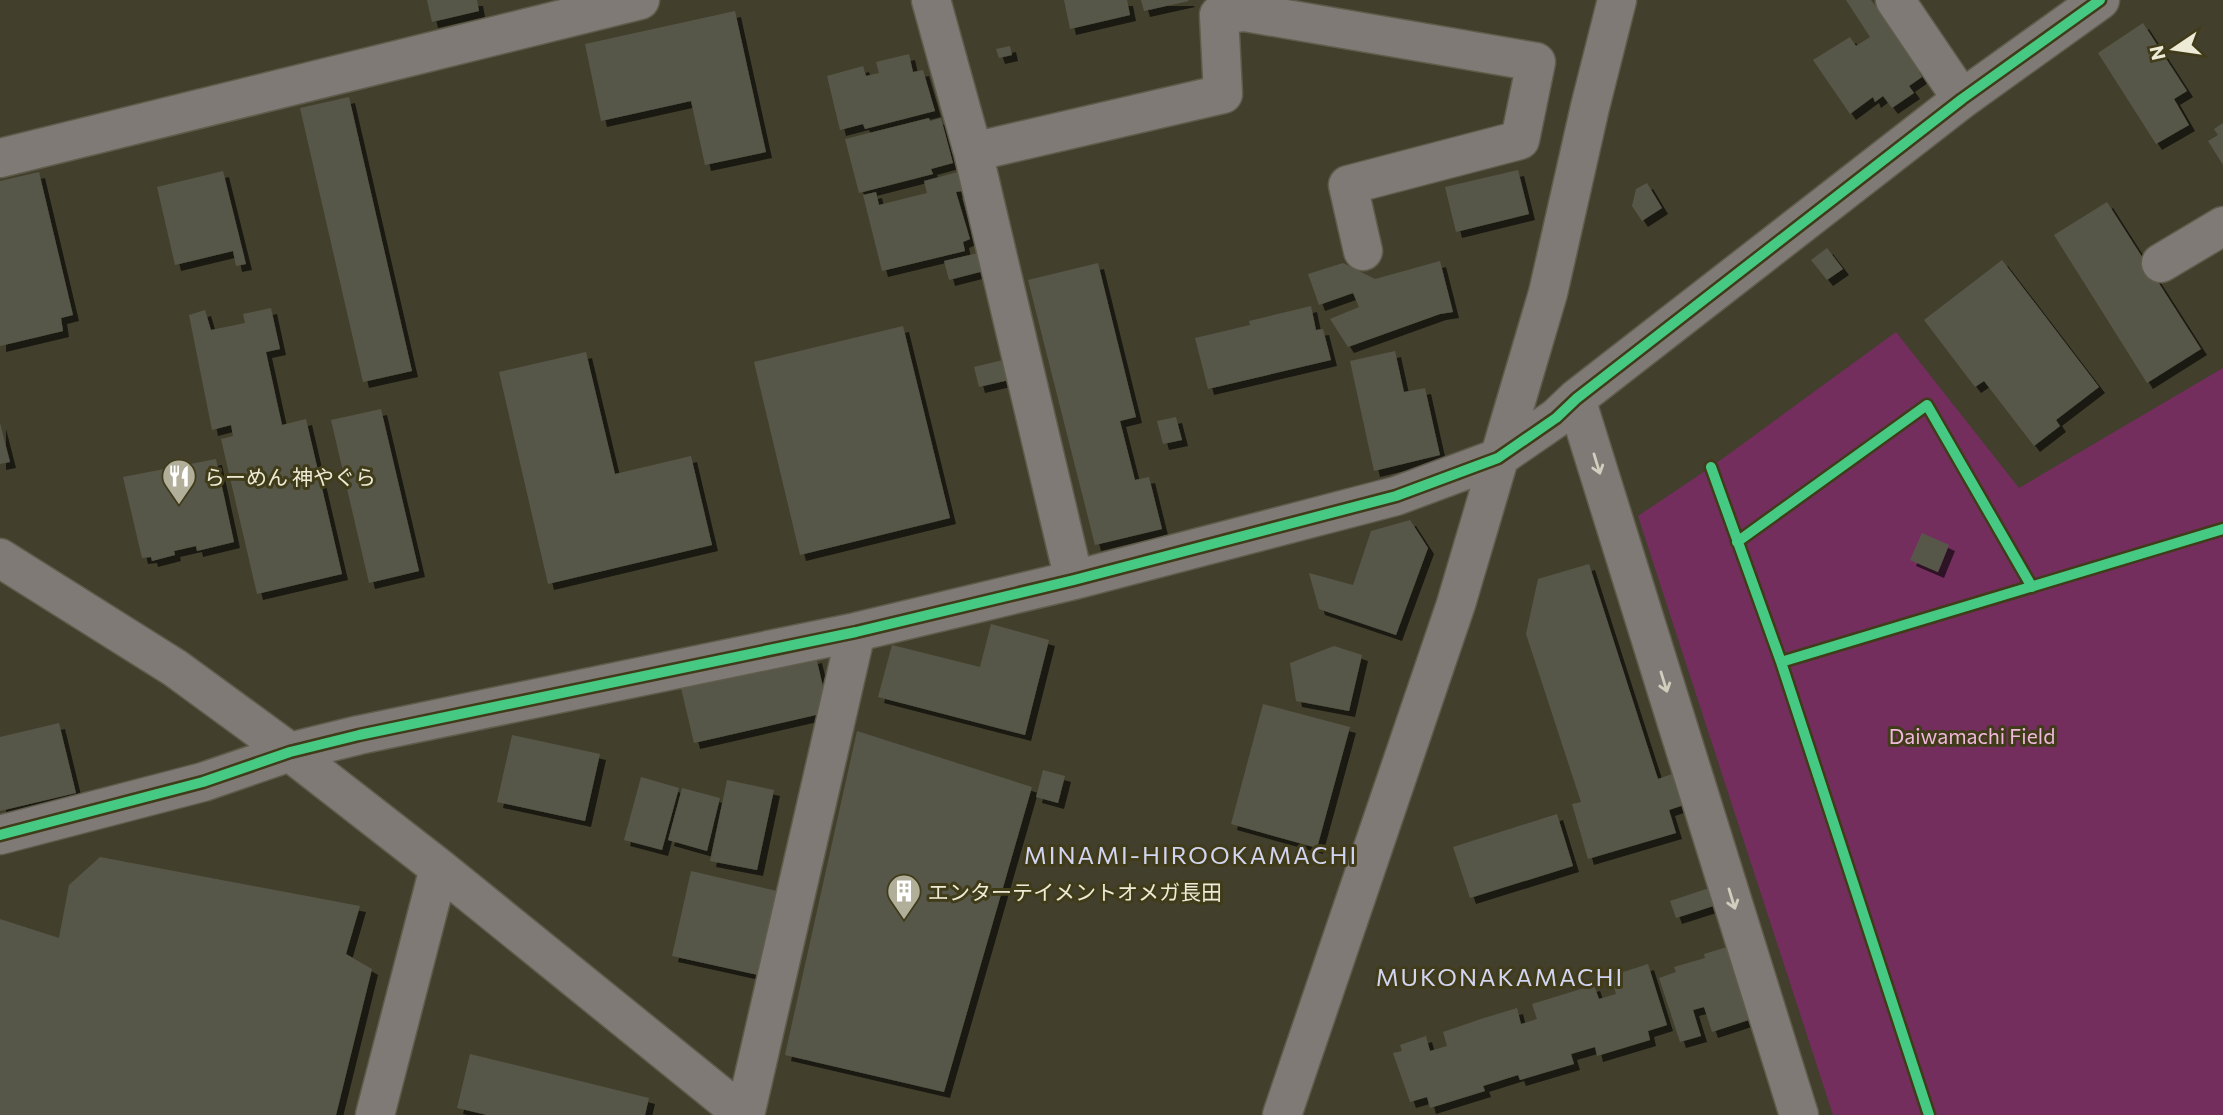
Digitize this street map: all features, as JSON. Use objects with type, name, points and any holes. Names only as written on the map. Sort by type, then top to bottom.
[{"type":"street","points":[[0,158],[640,0]]},
{"type":"street","points":[[931,0],[973,152],[1074,580]]},
{"type":"street","points":[[1282,1115],[1457,604],[1548,293],[1617,0]]},
{"type":"street","points":[[1895,0],[1962,99]]},
{"type":"street","points":[[0,835],[203,782],[290,752],[359,735],[856,632],[1074,580],[1396,496],[1498,458],[1556,418],[1576,399],[1962,99],[2100,0]]},
{"type":"street","points":[[973,152],[1223,94],[1219,15],[1245,6],[1536,62],[1520,140],[1348,185],[1363,251]]},
{"type":"street","points":[[1528,102],[1590,107]]},
{"type":"street","points":[[2161,263],[2223,226]]},
{"type":"street","points":[[1576,399],[1799,1115]]},
{"type":"street","points":[[0,558],[175,668],[290,752],[439,868],[744,1115],[856,632]]},
{"type":"street","points":[[375,1115],[439,868]]},
{"type":"green space","name":"Daiwamachi Field","points":[[1896,332],[2019,488],[2223,368],[2223,1115],[1833,1115],[1638,516],[1711,467]]},
{"type":"building","points":[[427,0],[477,0],[479,11],[432,22]]},
{"type":"building","points":[[1064,0],[1127,0],[1130,15],[1070,29]]},
{"type":"building","points":[[1141,0],[1188,0],[1189,1],[1144,11]]},
{"type":"building","points":[[1846,0],[1871,0],[1877,8],[1880,7],[1890,27],[1921,70],[1919,72],[1922,77],[1909,86],[1914,93],[1892,108],[1883,96],[1875,102],[1873,97],[1850,114],[1813,60],[1850,37],[1856,46],[1870,37]]},
{"type":"building","points":[[735,11],[766,152],[705,165],[691,101],[601,121],[585,44]]},
{"type":"building","points":[[2143,23],[2187,91],[2174,99],[2189,125],[2156,144],[2098,53]]},
{"type":"building","points":[[1010,46],[1012,55],[999,58],[996,49]]},
{"type":"building","points":[[909,54],[913,72],[923,70],[935,111],[865,129],[863,124],[840,130],[827,76],[863,66],[866,76],[879,73],[876,62]]},
{"type":"building","points":[[349,97],[412,371],[363,382],[300,108]]},
{"type":"building","points":[[929,118],[930,121],[941,118],[953,163],[931,169],[933,174],[859,193],[845,139]]},
{"type":"building","points":[[2223,123],[2223,165],[2208,141],[2218,135],[2214,129]]},
{"type":"building","points":[[1518,170],[1529,214],[1456,232],[1445,187]]},
{"type":"building","points":[[223,171],[246,264],[236,266],[233,251],[175,265],[157,187]]},
{"type":"building","points":[[39,172],[73,315],[61,318],[63,331],[0,346],[0,181]]},
{"type":"building","points":[[958,172],[962,191],[956,192],[970,239],[963,242],[965,251],[882,271],[863,195],[876,192],[879,205],[927,193],[924,181]]},
{"type":"building","points":[[1647,183],[1662,208],[1642,221],[1632,206],[1636,189]]},
{"type":"building","points":[[2107,202],[2201,349],[2147,383],[2054,235]]},
{"type":"building","points":[[1827,248],[1843,269],[1827,280],[1811,260]]},
{"type":"building","points":[[978,253],[984,271],[949,280],[944,261]]},
{"type":"building","points":[[2002,260],[2099,387],[2056,420],[2060,426],[2034,446],[1984,381],[1975,387],[1924,320]]},
{"type":"building","points":[[1440,261],[1453,312],[1440,314],[1348,347],[1330,319],[1359,307],[1353,293],[1319,305],[1308,274],[1343,263],[1375,279]]},
{"type":"building","points":[[1098,263],[1136,417],[1120,421],[1135,480],[1149,477],[1162,529],[1095,545],[1028,280]]},
{"type":"building","points":[[1311,306],[1316,330],[1323,329],[1331,360],[1208,389],[1195,338]]},
{"type":"building","points":[[271,308],[280,349],[266,352],[282,425],[306,419],[342,574],[257,594],[221,439],[233,436],[231,425],[212,430],[189,315],[205,310],[211,330],[245,323],[243,314]]},
{"type":"building","points":[[903,326],[950,518],[800,555],[754,362]]},
{"type":"building","points":[[1395,351],[1404,392],[1425,388],[1440,455],[1374,471],[1350,361]]},
{"type":"building","points":[[586,352],[615,474],[691,456],[712,545],[548,584],[499,372]]},
{"type":"building","points":[[1003,360],[1009,380],[979,387],[974,367]]},
{"type":"building","points":[[381,409],[419,571],[369,583],[331,420]]},
{"type":"building","points":[[1176,417],[1182,440],[1163,444],[1157,421]]},
{"type":"building","points":[[0,423],[10,462],[0,464]]},
{"type":"building","name":"らーめん 神やぐら","points":[[216,459],[234,542],[197,551],[196,546],[174,551],[175,555],[152,561],[151,557],[142,558],[123,477]]},
{"type":"building","points":[[1410,520],[1428,548],[1396,635],[1319,609],[1309,573],[1353,585],[1371,531]]},
{"type":"building","points":[[1922,533],[1949,545],[1938,572],[1910,560]]},
{"type":"building","points":[[1589,564],[1658,779],[1683,770],[1693,802],[1669,810],[1676,833],[1588,859],[1572,804],[1581,802],[1526,634],[1538,579]]},
{"type":"building","points":[[991,624],[1049,640],[1025,735],[878,697],[892,645],[980,667]]},
{"type":"building","points":[[1334,646],[1362,655],[1349,711],[1296,701],[1290,663]]},
{"type":"building","points":[[816,657],[829,712],[694,743],[681,688]]},
{"type":"building","points":[[1263,704],[1350,727],[1317,848],[1231,824]]},
{"type":"building","points":[[59,723],[76,793],[0,811],[0,737]]},
{"type":"building","name":"エンターテイメントオメガ長田","points":[[857,731],[1032,787],[944,1092],[785,1055]]},
{"type":"building","points":[[512,735],[600,754],[585,821],[497,802]]},
{"type":"building","points":[[1043,770],[1065,776],[1058,803],[1036,797]]},
{"type":"building","points":[[641,777],[679,788],[662,850],[624,840]]},
{"type":"building","points":[[727,780],[774,790],[757,870],[710,861]]},
{"type":"building","points":[[682,788],[720,798],[707,851],[668,840]]},
{"type":"building","points":[[1557,814],[1573,866],[1470,898],[1453,847]]},
{"type":"building","points":[[100,857],[360,906],[346,954],[372,969],[336,1115],[0,1115],[0,919],[59,938],[69,885]]},
{"type":"building","points":[[691,871],[777,891],[758,975],[672,956]]},
{"type":"building","points":[[1718,885],[1723,903],[1676,918],[1670,901]]},
{"type":"building","points":[[1737,944],[1761,1016],[1712,1032],[1704,1007],[1693,1010],[1701,1036],[1680,1042],[1659,978],[1676,972],[1674,967],[1705,958],[1704,954]]},
{"type":"building","points":[[1648,964],[1667,1025],[1648,1031],[1650,1040],[1597,1056],[1595,1047],[1571,1054],[1574,1064],[1520,1080],[1518,1075],[1483,1086],[1485,1091],[1430,1108],[1427,1097],[1410,1102],[1393,1053],[1402,1051],[1400,1045],[1426,1036],[1430,1051],[1447,1046],[1443,1032],[1517,1008],[1521,1024],[1537,1019],[1532,1004],[1594,985],[1599,999],[1616,994],[1611,976]]},
{"type":"building","points":[[470,1054],[649,1098],[645,1115],[487,1115],[457,1108]]},
{"type":"cycle path","points":[[0,835],[203,782],[290,752],[359,735],[856,632],[1074,580],[1396,496],[1498,458],[1556,418],[1576,399],[1962,99],[2100,0]]},
{"type":"cycle path","points":[[1737,542],[1927,405],[2032,587]]},
{"type":"cycle path","points":[[1711,467],[1781,662],[2223,529]]},
{"type":"cycle path","points":[[1781,662],[1929,1115]]},
{"type":"place","name":"らーめん 神やぐら","points":[[179,506]]},
{"type":"place","name":"エンターテイメントオメガ長田","points":[[904,921]]},
{"type":"district","name":"MINAMI-HIROOKAMACHI","points":[[1191,854]]},
{"type":"district","name":"MUKONAKAMACHI","points":[[1500,976]]}]
